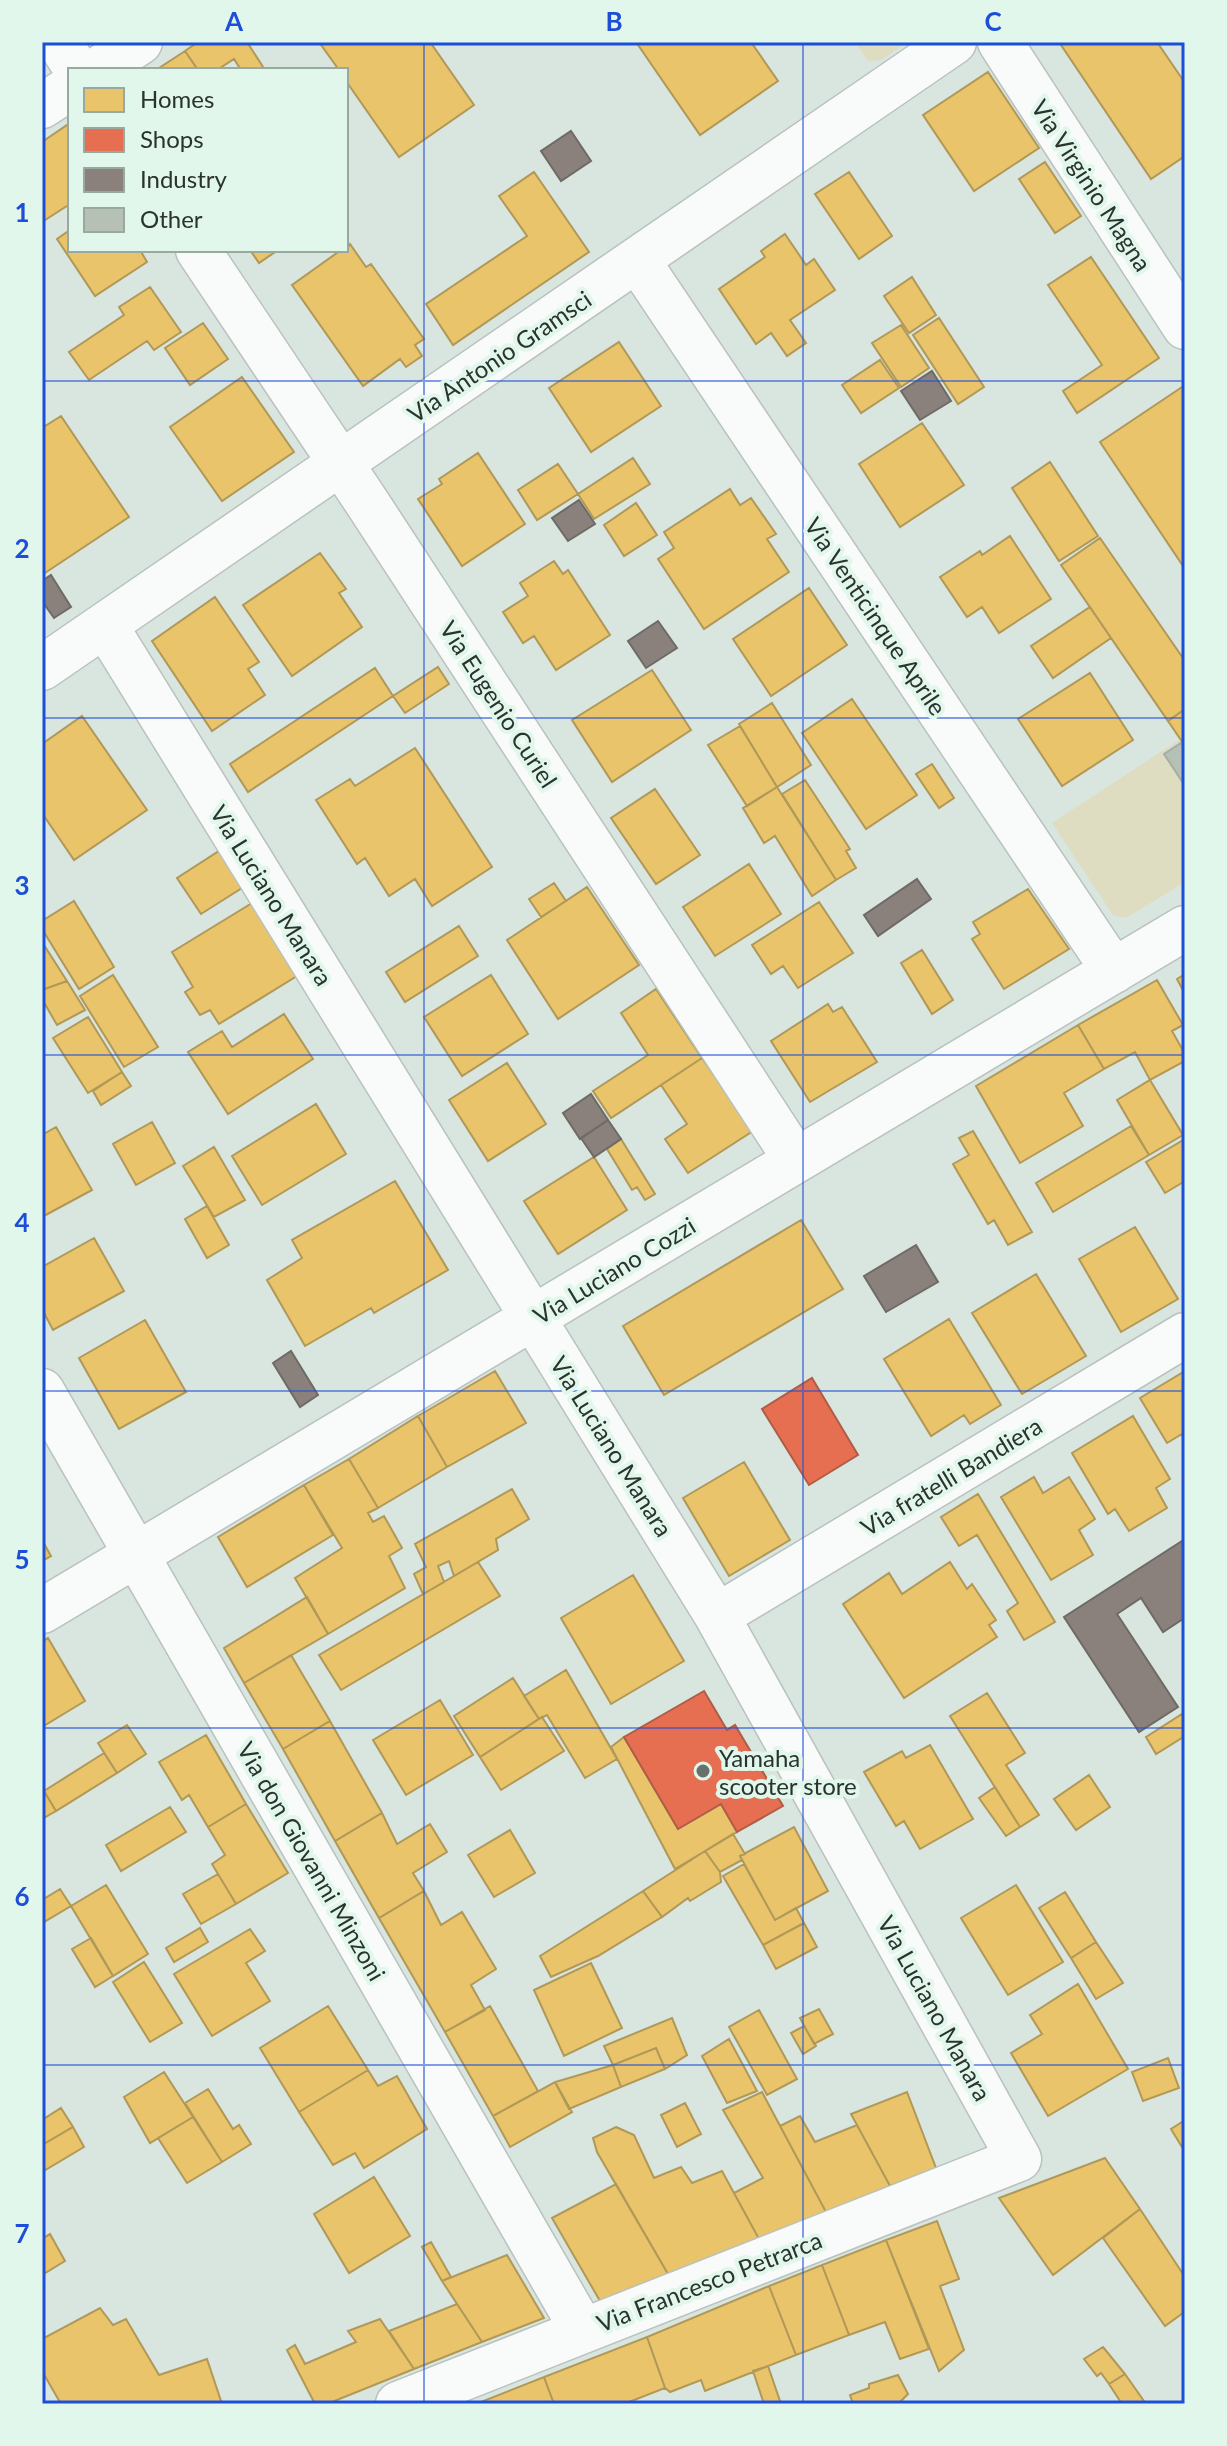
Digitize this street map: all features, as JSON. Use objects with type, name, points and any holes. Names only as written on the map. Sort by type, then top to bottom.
[{"type":"street","points":[[59,42],[76,68]]},
{"type":"street","points":[[100,68],[140,42]]},
{"type":"street","name":"Via Antonio Gramsci","points":[[42,668],[954,42]]},
{"type":"street","name":"Via Virginio Magna","points":[[1000,42],[1185,327]]},
{"type":"street","points":[[42,106],[68,89]]},
{"type":"street","name":"Via Eugenio Curiel","points":[[199,252],[796,1160]]},
{"type":"street","name":"Via Venticinque Aprile","points":[[638,261],[1114,971]]},
{"type":"street","name":"Via Luciano Manara","points":[[105,625],[717,1616],[1019,2159]]},
{"type":"street","name":"Via Luciano Cozzi","points":[[42,1611],[1185,928]]},
{"type":"street","name":"Via fratelli Bandiera","points":[[717,1616],[1185,1335]]},
{"type":"street","name":"Via don Giovanni Minzoni","points":[[42,1391],[583,2331]]},
{"type":"street","name":"Via Francesco Petrarca","points":[[398,2404],[1019,2159]]},
{"type":"green space","points":[[855,42],[908,42],[881,60],[868,61]]},
{"type":"green space","points":[[1179,740],[1185,748],[1185,882],[1126,918],[1113,915],[1052,823]]},
{"type":"building: Homes","points":[[198,42],[247,42],[264,68],[240,68],[234,59],[220,68],[197,68],[185,51]]},
{"type":"building: Homes","points":[[319,42],[430,42],[474,105],[399,157],[348,84],[348,68],[338,68]]},
{"type":"building: Homes","points":[[636,42],[751,42],[778,81],[700,135]]},
{"type":"building: Homes","points":[[1059,42],[1157,42],[1185,83],[1185,156],[1151,179]]},
{"type":"building: Homes","points":[[185,51],[197,68],[159,68]]},
{"type":"building: Homes","points":[[988,72],[1039,148],[974,191],[923,115]]},
{"type":"building: Homes","points":[[68,124],[68,205],[42,222],[42,142]]},
{"type":"building: Homes","points":[[1045,162],[1081,216],[1055,233],[1019,179]]},
{"type":"building: Homes","points":[[534,172],[589,252],[453,345],[426,304],[527,236],[499,196]]},
{"type":"building: Homes","points":[[849,172],[892,236],[859,259],[815,194]]},
{"type":"building: Homes","points":[[68,231],[68,252],[141,252],[147,262],[95,296],[57,239]]},
{"type":"building: Homes","points":[[785,234],[806,265],[814,259],[835,290],[790,320],[806,343],[787,356],[771,333],[756,344],[719,289],[765,257],[761,251]]},
{"type":"building: Homes","points":[[350,244],[366,267],[371,264],[424,339],[415,345],[422,356],[406,367],[400,359],[363,386],[292,285],[338,252],[348,252]]},
{"type":"building: Homes","points":[[251,252],[275,252],[259,263]]},
{"type":"building: Homes","points":[[1091,257],[1159,358],[1077,413],[1063,391],[1102,365],[1048,285]]},
{"type":"building: Homes","points":[[912,277],[936,315],[909,333],[884,296]]},
{"type":"building: Homes","points":[[150,287],[181,332],[154,350],[147,341],[89,380],[69,352],[124,315],[119,307]]},
{"type":"building: Homes","points":[[939,318],[984,387],[958,404],[913,335]]},
{"type":"building: Homes","points":[[203,323],[228,359],[190,385],[165,348]]},
{"type":"building: Homes","points":[[901,325],[929,368],[901,387],[872,343]]},
{"type":"building: Homes","points":[[619,342],[661,406],[591,452],[549,388]]},
{"type":"building: Homes","points":[[880,360],[899,388],[861,413],[842,385]]},
{"type":"building: Homes","points":[[242,377],[294,452],[222,501],[170,427]]},
{"type":"building: Homes","points":[[1185,385],[1185,569],[1100,442]]},
{"type":"building: Homes","points":[[61,416],[129,517],[42,575],[42,428]]},
{"type":"building: Homes","points":[[922,423],[964,485],[900,527],[859,464]]},
{"type":"building: Homes","points":[[478,453],[525,524],[462,566],[418,499],[442,484],[439,479]]},
{"type":"building: Homes","points":[[633,458],[650,484],[594,519],[578,494]]},
{"type":"building: Homes","points":[[1050,462],[1098,536],[1059,561],[1012,488]]},
{"type":"building: Homes","points":[[558,464],[578,494],[537,520],[518,490]]},
{"type":"building: Homes","points":[[730,489],[740,505],[751,498],[776,534],[767,539],[789,572],[704,629],[658,559],[674,548],[664,532]]},
{"type":"building: Homes","points":[[636,503],[657,535],[624,556],[604,525]]},
{"type":"building: Homes","points":[[1010,536],[1051,599],[999,633],[982,607],[967,617],[940,577]]},
{"type":"building: Homes","points":[[1100,538],[1185,661],[1185,709],[1168,721],[1061,565]]},
{"type":"building: Homes","points":[[320,553],[346,589],[339,593],[362,627],[292,676],[243,605]]},
{"type":"building: Homes","points":[[554,561],[563,574],[568,570],[610,635],[556,670],[534,636],[523,643],[503,612],[528,596],[520,583]]},
{"type":"building: Homes","points":[[809,588],[847,645],[771,696],[733,639]]},
{"type":"building: Homes","points":[[215,597],[259,662],[248,669],[265,695],[212,731],[152,641]]},
{"type":"building: Homes","points":[[1090,607],[1111,638],[1053,678],[1031,646]]},
{"type":"building: Homes","points":[[438,667],[449,684],[405,713],[393,696]]},
{"type":"building: Homes","points":[[375,668],[393,696],[248,792],[230,764]]},
{"type":"building: Homes","points":[[652,670],[691,730],[612,782],[572,720]]},
{"type":"building: Homes","points":[[1090,673],[1133,740],[1062,786],[1018,719]]},
{"type":"building: Homes","points":[[852,699],[917,795],[866,829],[802,733]]},
{"type":"building: Homes","points":[[772,703],[811,765],[777,787],[739,724]]},
{"type":"building: Homes","points":[[1185,709],[1185,746],[1168,721]]},
{"type":"building: Homes","points":[[82,716],[147,810],[74,860],[42,813],[42,744]]},
{"type":"building: Homes","points":[[740,726],[777,787],[747,806],[708,745]]},
{"type":"building: Homes","points":[[415,748],[492,867],[432,906],[415,879],[389,896],[365,858],[357,864],[316,800],[350,779],[355,786]]},
{"type":"building: Homes","points":[[932,764],[954,798],[939,808],[916,774]]},
{"type":"building: Homes","points":[[805,780],[850,849],[846,851],[856,868],[836,880],[782,794]]},
{"type":"building: Homes","points":[[777,787],[836,880],[812,896],[775,836],[764,843],[743,808]]},
{"type":"building: Homes","points":[[655,789],[700,855],[656,884],[611,818]]},
{"type":"building: Homes","points":[[219,851],[242,888],[201,914],[177,878]]},
{"type":"building: Homes","points":[[749,864],[781,914],[715,956],[683,907]]},
{"type":"building: Homes","points":[[554,883],[566,901],[541,917],[529,899]]},
{"type":"building: Homes","points":[[587,887],[639,965],[558,1019],[507,940]]},
{"type":"building: Homes","points":[[1028,889],[1069,949],[1004,989],[972,939],[980,934],[973,922]]},
{"type":"building: Homes","points":[[74,901],[114,967],[79,989],[42,929],[42,921]]},
{"type":"building: Homes","points":[[819,902],[853,953],[798,988],[783,966],[771,974],[752,945]]},
{"type":"building: Homes","points":[[252,903],[297,976],[219,1024],[210,1010],[200,1015],[185,992],[193,987],[172,952]]},
{"type":"building: Homes","points":[[459,926],[478,956],[405,1002],[386,972]]},
{"type":"building: Homes","points":[[42,942],[67,981],[42,990]]},
{"type":"building: Homes","points":[[922,950],[953,1000],[932,1014],[901,963]]},
{"type":"building: Homes","points":[[1185,974],[1185,994],[1177,979]]},
{"type":"building: Homes","points":[[113,975],[158,1047],[124,1067],[80,996]]},
{"type":"building: Homes","points":[[491,975],[528,1034],[462,1076],[424,1017]]},
{"type":"building: Homes","points":[[1157,980],[1183,1025],[1172,1031],[1185,1054],[1185,1061],[1150,1080],[1135,1052],[1104,1069],[1078,1025]]},
{"type":"building: Homes","points":[[67,981],[85,1010],[57,1025],[42,999],[42,990]]},
{"type":"building: Homes","points":[[656,989],[702,1058],[611,1118],[593,1091],[648,1055],[621,1013]]},
{"type":"building: Homes","points":[[828,1004],[833,1012],[842,1007],[877,1062],[810,1102],[771,1041]]},
{"type":"building: Homes","points":[[284,1014],[313,1059],[228,1114],[188,1052],[222,1031],[232,1047]]},
{"type":"building: Homes","points":[[88,1017],[122,1072],[88,1093],[53,1038]]},
{"type":"building: Homes","points":[[1078,1025],[1104,1069],[1064,1093],[1083,1126],[1020,1163],[976,1086]]},
{"type":"building: Homes","points":[[702,1058],[753,1131],[688,1173],[665,1139],[687,1124],[661,1085]]},
{"type":"building: Homes","points":[[507,1063],[546,1124],[488,1161],[449,1100]]},
{"type":"building: Homes","points":[[122,1072],[131,1086],[101,1105],[93,1091]]},
{"type":"building: Homes","points":[[1150,1080],[1183,1135],[1149,1155],[1117,1100]]},
{"type":"building: Homes","points":[[316,1104],[346,1154],[262,1205],[232,1156]]},
{"type":"building: Homes","points":[[152,1122],[175,1163],[136,1185],[113,1144]]},
{"type":"building: Homes","points":[[1131,1126],[1149,1155],[1053,1212],[1036,1183]]},
{"type":"building: Homes","points":[[56,1127],[92,1190],[42,1217],[42,1135]]},
{"type":"building: Homes","points":[[973,1131],[1032,1232],[1008,1245],[994,1220],[988,1224],[953,1164],[969,1155],[959,1138]]},
{"type":"building: Homes","points":[[621,1139],[655,1194],[645,1200],[637,1187],[632,1190],[607,1149]]},
{"type":"building: Homes","points":[[1185,1139],[1185,1181],[1165,1193],[1146,1162]]},
{"type":"building: Homes","points":[[214,1147],[245,1200],[214,1217],[183,1166]]},
{"type":"building: Homes","points":[[594,1157],[627,1210],[558,1254],[524,1201]]},
{"type":"building: Homes","points":[[395,1181],[448,1270],[374,1313],[371,1308],[305,1346],[267,1280],[302,1258],[292,1240]]},
{"type":"building: Homes","points":[[207,1206],[229,1245],[207,1258],[185,1219]]},
{"type":"building: Homes","points":[[801,1220],[843,1289],[664,1395],[623,1326]]},
{"type":"building: Homes","points":[[1135,1227],[1178,1299],[1121,1332],[1079,1259]]},
{"type":"building: Homes","points":[[94,1238],[124,1291],[53,1330],[42,1309],[42,1267]]},
{"type":"building: Homes","points":[[1036,1274],[1086,1356],[1022,1394],[972,1313]]},
{"type":"building: Homes","points":[[949,1319],[1001,1405],[970,1424],[964,1415],[931,1436],[884,1359]]},
{"type":"building: Homes","points":[[145,1320],[186,1392],[119,1429],[79,1358]]},
{"type":"building: Homes","points":[[495,1371],[526,1423],[447,1467],[418,1416]]},
{"type":"building: Homes","points":[[1185,1371],[1185,1438],[1182,1434],[1167,1443],[1140,1398]]},
{"type":"building: Homes","points":[[418,1416],[447,1467],[378,1508],[349,1459]]},
{"type":"building: Homes","points":[[1133,1416],[1170,1479],[1156,1488],[1167,1508],[1129,1531],[1115,1509],[1108,1514],[1072,1453]]},
{"type":"building: Homes","points":[[349,1459],[378,1508],[368,1513],[373,1522],[384,1516],[402,1548],[389,1556],[405,1588],[328,1634],[295,1578],[342,1548],[304,1485]]},
{"type":"building: Homes","points":[[744,1462],[790,1540],[729,1576],[683,1498]]},
{"type":"building: Homes","points":[[1034,1477],[1043,1493],[1069,1477],[1095,1519],[1079,1530],[1093,1555],[1051,1580],[1001,1497]]},
{"type":"building: Homes","points":[[304,1485],[333,1535],[247,1587],[218,1537]]},
{"type":"building: Homes","points":[[512,1489],[529,1519],[496,1539],[498,1550],[454,1576],[449,1561],[438,1566],[444,1582],[423,1594],[414,1574],[426,1567],[415,1544]]},
{"type":"building: Homes","points":[[978,1494],[1055,1622],[1024,1640],[1007,1611],[1018,1603],[977,1535],[959,1546],[941,1517]]},
{"type":"building: Homes","points":[[42,1540],[51,1556],[42,1561]]},
{"type":"building: Homes","points":[[478,1562],[500,1596],[341,1690],[319,1655]]},
{"type":"building: Homes","points":[[950,1562],[967,1589],[972,1584],[996,1620],[989,1625],[997,1637],[904,1698],[843,1604],[889,1573],[902,1594]]},
{"type":"building: Homes","points":[[633,1575],[684,1661],[611,1704],[561,1618]]},
{"type":"building: Homes","points":[[307,1597],[328,1634],[244,1683],[224,1648]]},
{"type":"building: Homes","points":[[48,1638],[85,1701],[42,1727],[42,1642]]},
{"type":"building: Homes","points":[[291,1655],[330,1721],[283,1749],[244,1683]]},
{"type":"building: Homes","points":[[566,1670],[617,1759],[585,1778],[547,1715],[539,1719],[524,1696]]},
{"type":"building: Homes","points":[[513,1678],[539,1719],[480,1757],[454,1716]]},
{"type":"building: Homes","points":[[987,1693],[1025,1753],[1006,1765],[1039,1815],[1020,1827],[950,1716]]},
{"type":"building: Homes","points":[[440,1700],[473,1755],[406,1795],[373,1740]]},
{"type":"building: Homes","points":[[1182,1714],[1185,1736],[1156,1754],[1146,1737]]},
{"type":"building: Homes","points":[[542,1717],[564,1751],[501,1790],[480,1757]]},
{"type":"building: Homes","points":[[330,1721],[382,1813],[335,1841],[283,1749]]},
{"type":"building: Homes","points":[[127,1725],[146,1754],[117,1773],[98,1743]]},
{"type":"building: Homes","points":[[206,1735],[246,1804],[208,1827],[189,1795],[182,1800],[159,1762]]},
{"type":"building: Homes","points":[[624,1737],[678,1829],[721,1804],[737,1832],[675,1869],[611,1747]]},
{"type":"building: Homes","points":[[930,1745],[973,1819],[920,1849],[904,1821],[896,1826],[864,1772],[902,1751],[906,1758]]},
{"type":"building: Homes","points":[[104,1753],[117,1773],[56,1811],[44,1791]]},
{"type":"building: Homes","points":[[1089,1775],[1110,1807],[1076,1830],[1054,1799]]},
{"type":"building: Homes","points":[[995,1787],[1020,1827],[1006,1836],[979,1798]]},
{"type":"building: Homes","points":[[42,1792],[56,1811],[42,1819]]},
{"type":"building: Homes","points":[[246,1804],[288,1873],[236,1904],[212,1864],[225,1855],[208,1827]]},
{"type":"building: Homes","points":[[170,1807],[186,1832],[121,1871],[106,1845]]},
{"type":"building: Homes","points":[[382,1813],[397,1844],[430,1824],[447,1852],[413,1873],[424,1891],[379,1918],[335,1841]]},
{"type":"building: Homes","points":[[794,1827],[828,1891],[775,1920],[740,1856]]},
{"type":"building: Homes","points":[[510,1830],[535,1873],[494,1897],[468,1855]]},
{"type":"building: Homes","points":[[733,1834],[745,1854],[740,1856],[742,1860],[720,1872],[705,1851]]},
{"type":"building: Homes","points":[[705,1851],[720,1872],[721,1882],[690,1901],[688,1898],[662,1917],[643,1891]]},
{"type":"building: Homes","points":[[744,1864],[775,1920],[796,1908],[804,1923],[763,1945],[723,1876]]},
{"type":"building: Homes","points":[[218,1874],[236,1904],[201,1924],[183,1894]]},
{"type":"building: Homes","points":[[106,1885],[148,1954],[113,1976],[71,1906]]},
{"type":"building: Homes","points":[[1016,1885],[1063,1962],[1008,1995],[961,1918]]},
{"type":"building: Homes","points":[[60,1889],[71,1906],[44,1922],[42,1900]]},
{"type":"building: Homes","points":[[424,1891],[441,1925],[462,1912],[496,1969],[471,1985],[485,2010],[445,2032],[379,1918]]},
{"type":"building: Homes","points":[[643,1891],[662,1917],[598,1956],[551,1977],[540,1956]]},
{"type":"building: Homes","points":[[1065,1892],[1096,1942],[1071,1958],[1039,1908]]},
{"type":"building: Homes","points":[[804,1923],[817,1947],[776,1969],[763,1945]]},
{"type":"building: Homes","points":[[200,1928],[208,1942],[174,1962],[166,1948]]},
{"type":"building: Homes","points":[[250,1929],[265,1951],[246,1963],[270,2001],[212,2036],[174,1974]]},
{"type":"building: Homes","points":[[91,1938],[113,1976],[95,1987],[72,1949]]},
{"type":"building: Homes","points":[[1096,1942],[1123,1983],[1096,1999],[1071,1958]]},
{"type":"building: Homes","points":[[144,1962],[182,2023],[150,2042],[113,1982]]},
{"type":"building: Homes","points":[[591,1963],[622,2028],[564,2056],[534,1990]]},
{"type":"building: Homes","points":[[1078,1984],[1128,2069],[1048,2116],[1011,2053],[1042,2034],[1030,2015]]},
{"type":"building: Homes","points":[[328,2006],[368,2070],[299,2112],[260,2048]]},
{"type":"building: Homes","points":[[490,2006],[538,2091],[493,2116],[445,2032]]},
{"type":"building: Homes","points":[[819,2009],[833,2034],[814,2044],[800,2018]]},
{"type":"building: Homes","points":[[759,2010],[797,2079],[767,2095],[729,2027]]},
{"type":"building: Homes","points":[[672,2018],[687,2055],[665,2069],[656,2048],[613,2065],[604,2046]]},
{"type":"building: Homes","points":[[804,2026],[816,2046],[803,2054],[791,2033]]},
{"type":"building: Homes","points":[[729,2039],[757,2091],[727,2103],[702,2056]]},
{"type":"building: Homes","points":[[656,2048],[665,2069],[621,2087],[613,2065]]},
{"type":"building: Homes","points":[[1168,2058],[1179,2088],[1143,2101],[1132,2072]]},
{"type":"building: Homes","points":[[613,2065],[621,2087],[569,2109],[555,2082]]},
{"type":"building: Homes","points":[[368,2070],[378,2086],[397,2076],[427,2129],[364,2168],[355,2153],[333,2165],[299,2112]]},
{"type":"building: Homes","points":[[164,2072],[193,2117],[150,2143],[124,2097]]},
{"type":"building: Homes","points":[[555,2082],[572,2112],[510,2147],[493,2116]]},
{"type":"building: Homes","points":[[208,2089],[233,2129],[239,2125],[251,2144],[222,2162],[185,2103]]},
{"type":"building: Homes","points":[[762,2092],[826,2212],[759,2239],[734,2193],[763,2178],[723,2110]]},
{"type":"building: Homes","points":[[907,2092],[936,2168],[890,2186],[851,2114]]},
{"type":"building: Homes","points":[[685,2103],[701,2134],[677,2147],[661,2115]]},
{"type":"building: Homes","points":[[61,2108],[73,2127],[42,2145],[42,2120]]},
{"type":"building: Homes","points":[[800,2116],[815,2142],[857,2125],[890,2186],[826,2212],[780,2126]]},
{"type":"building: Homes","points":[[193,2117],[222,2162],[187,2183],[158,2138]]},
{"type":"building: Homes","points":[[1185,2120],[1185,2152],[1171,2129]]},
{"type":"building: Homes","points":[[73,2127],[84,2147],[42,2172],[42,2145]]},
{"type":"building: Homes","points":[[616,2127],[634,2135],[654,2178],[681,2167],[692,2183],[722,2171],[759,2239],[668,2274],[597,2152],[593,2138]]},
{"type":"building: Homes","points":[[1105,2158],[1140,2209],[1053,2275],[999,2198]]},
{"type":"building: Homes","points":[[374,2177],[410,2236],[349,2273],[314,2214]]},
{"type":"building: Homes","points":[[616,2184],[668,2274],[600,2301],[552,2218]]},
{"type":"building: Homes","points":[[1140,2209],[1185,2277],[1185,2315],[1183,2313],[1165,2326],[1103,2238]]},
{"type":"building: Homes","points":[[937,2221],[959,2279],[940,2286],[964,2350],[939,2371],[886,2240]]},
{"type":"building: Homes","points":[[50,2234],[65,2261],[42,2275],[42,2239]]},
{"type":"building: Homes","points":[[886,2240],[929,2349],[900,2359],[885,2322],[849,2335],[822,2265]]},
{"type":"building: Homes","points":[[431,2242],[451,2277],[442,2281],[422,2247]]},
{"type":"building: Homes","points":[[507,2255],[544,2318],[482,2342],[442,2281]]},
{"type":"building: Homes","points":[[822,2265],[849,2335],[796,2355],[769,2286]]},
{"type":"building: Homes","points":[[769,2286],[796,2355],[705,2391],[701,2380],[670,2392],[665,2388],[647,2337]]},
{"type":"building: Homes","points":[[457,2304],[482,2342],[414,2369],[389,2331]]},
{"type":"building: Homes","points":[[100,2308],[113,2325],[126,2319],[159,2375],[207,2359],[222,2404],[61,2404],[42,2371],[42,2339]]},
{"type":"building: Homes","points":[[380,2319],[414,2369],[327,2404],[315,2404],[287,2350],[295,2345],[305,2364],[356,2342],[348,2331]]},
{"type":"building: Homes","points":[[647,2337],[665,2388],[624,2404],[554,2404],[544,2377]]},
{"type":"building: Homes","points":[[1103,2347],[1125,2374],[1109,2384],[1101,2373],[1097,2376],[1084,2359]]},
{"type":"building: Homes","points":[[768,2366],[781,2404],[764,2404],[753,2371]]},
{"type":"building: Homes","points":[[1125,2374],[1146,2404],[1122,2404],[1109,2384]]},
{"type":"building: Homes","points":[[898,2375],[908,2394],[898,2404],[853,2404],[850,2395],[869,2388],[869,2384]]},
{"type":"building: Homes","points":[[544,2377],[554,2404],[476,2404]]},
{"type":"building: Shops","points":[[812,1378],[858,1455],[809,1485],[762,1409]]},
{"type":"building: Shops","name":"Yamaha scooter store","points":[[704,1691],[727,1730],[735,1725],[783,1806],[737,1832],[721,1804],[678,1829],[624,1737]]},
{"type":"building: Industry","points":[[571,131],[591,161],[561,181],[541,151]]},
{"type":"building: Industry","points":[[932,371],[951,401],[920,420],[901,391]]},
{"type":"building: Industry","points":[[579,500],[595,524],[568,541],[552,518]]},
{"type":"building: Industry","points":[[51,575],[71,607],[54,618],[42,601],[42,581]]},
{"type":"building: Industry","points":[[658,621],[677,648],[646,668],[628,641]]},
{"type":"building: Industry","points":[[917,879],[931,899],[878,936],[864,915]]},
{"type":"building: Industry","points":[[591,1094],[608,1120],[580,1139],[563,1113]]},
{"type":"building: Industry","points":[[608,1120],[621,1139],[594,1157],[581,1138]]},
{"type":"building: Industry","points":[[916,1245],[938,1282],[886,1312],[864,1276]]},
{"type":"building: Industry","points":[[291,1351],[318,1395],[300,1407],[273,1363]]},
{"type":"building: Industry","points":[[1185,1539],[1185,1621],[1183,1619],[1163,1632],[1141,1598],[1117,1614],[1178,1707],[1139,1732],[1064,1617]]},
{"type":"building: Other","points":[[1181,743],[1185,750],[1185,786],[1164,754]]},
{"type":"place","name":"Yamaha scooter store","points":[[703,1771]]}]
